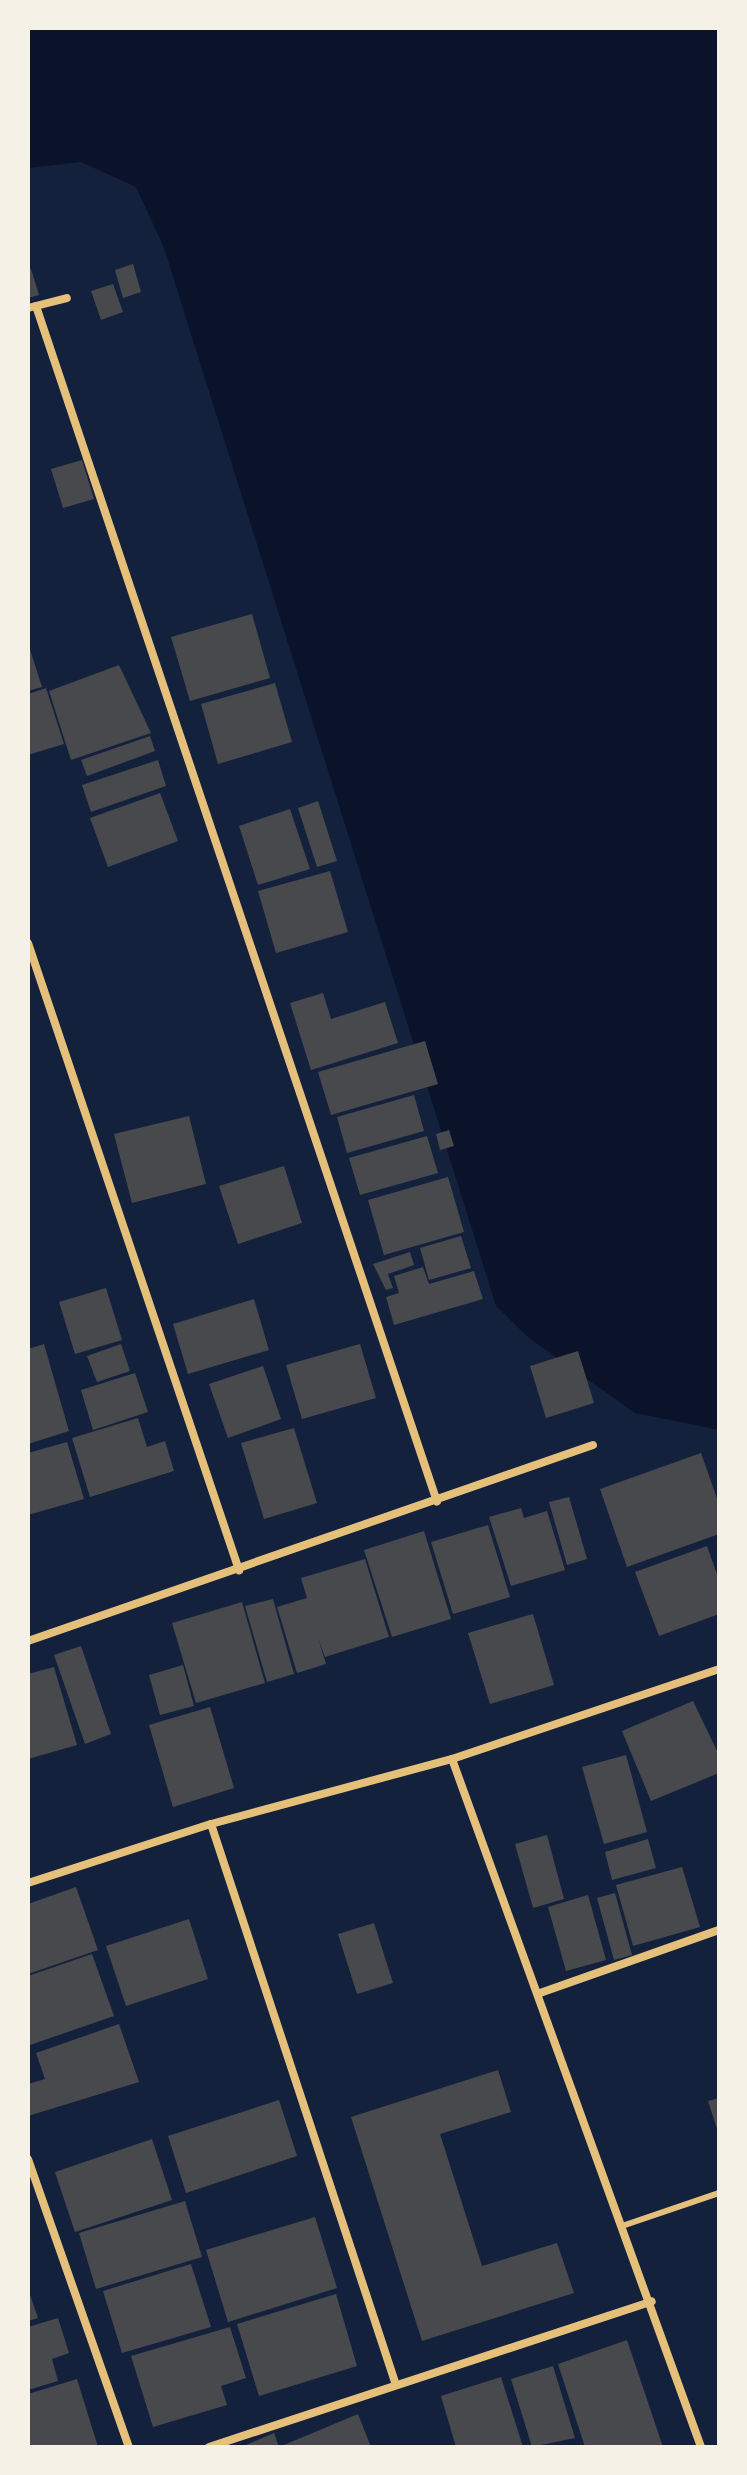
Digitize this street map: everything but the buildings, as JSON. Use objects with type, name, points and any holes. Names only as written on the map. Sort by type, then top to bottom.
[{"type":"street","points":[[67,298],[32,307],[437,1502]]},
{"type":"street","points":[[28,943],[239,1570]]},
{"type":"street","points":[[28,1641],[437,1502],[593,1445]]},
{"type":"street","points":[[28,1883],[211,1824],[452,1759],[719,1669]]},
{"type":"street","points":[[452,1759],[652,2301],[701,2447]]},
{"type":"street","points":[[211,1824],[395,2382]]},
{"type":"street","points":[[540,1993],[719,1930]]},
{"type":"street","points":[[28,2159],[129,2447]]},
{"type":"street","points":[[209,2447],[395,2382],[652,2301]]},
{"type":"lane","points":[[622,2226],[719,2193]]},
{"type":"water","points":[[28,28],[719,28],[719,1430],[635,1413],[529,1338],[496,1306],[164,248],[136,187],[81,162],[28,168]]}]
